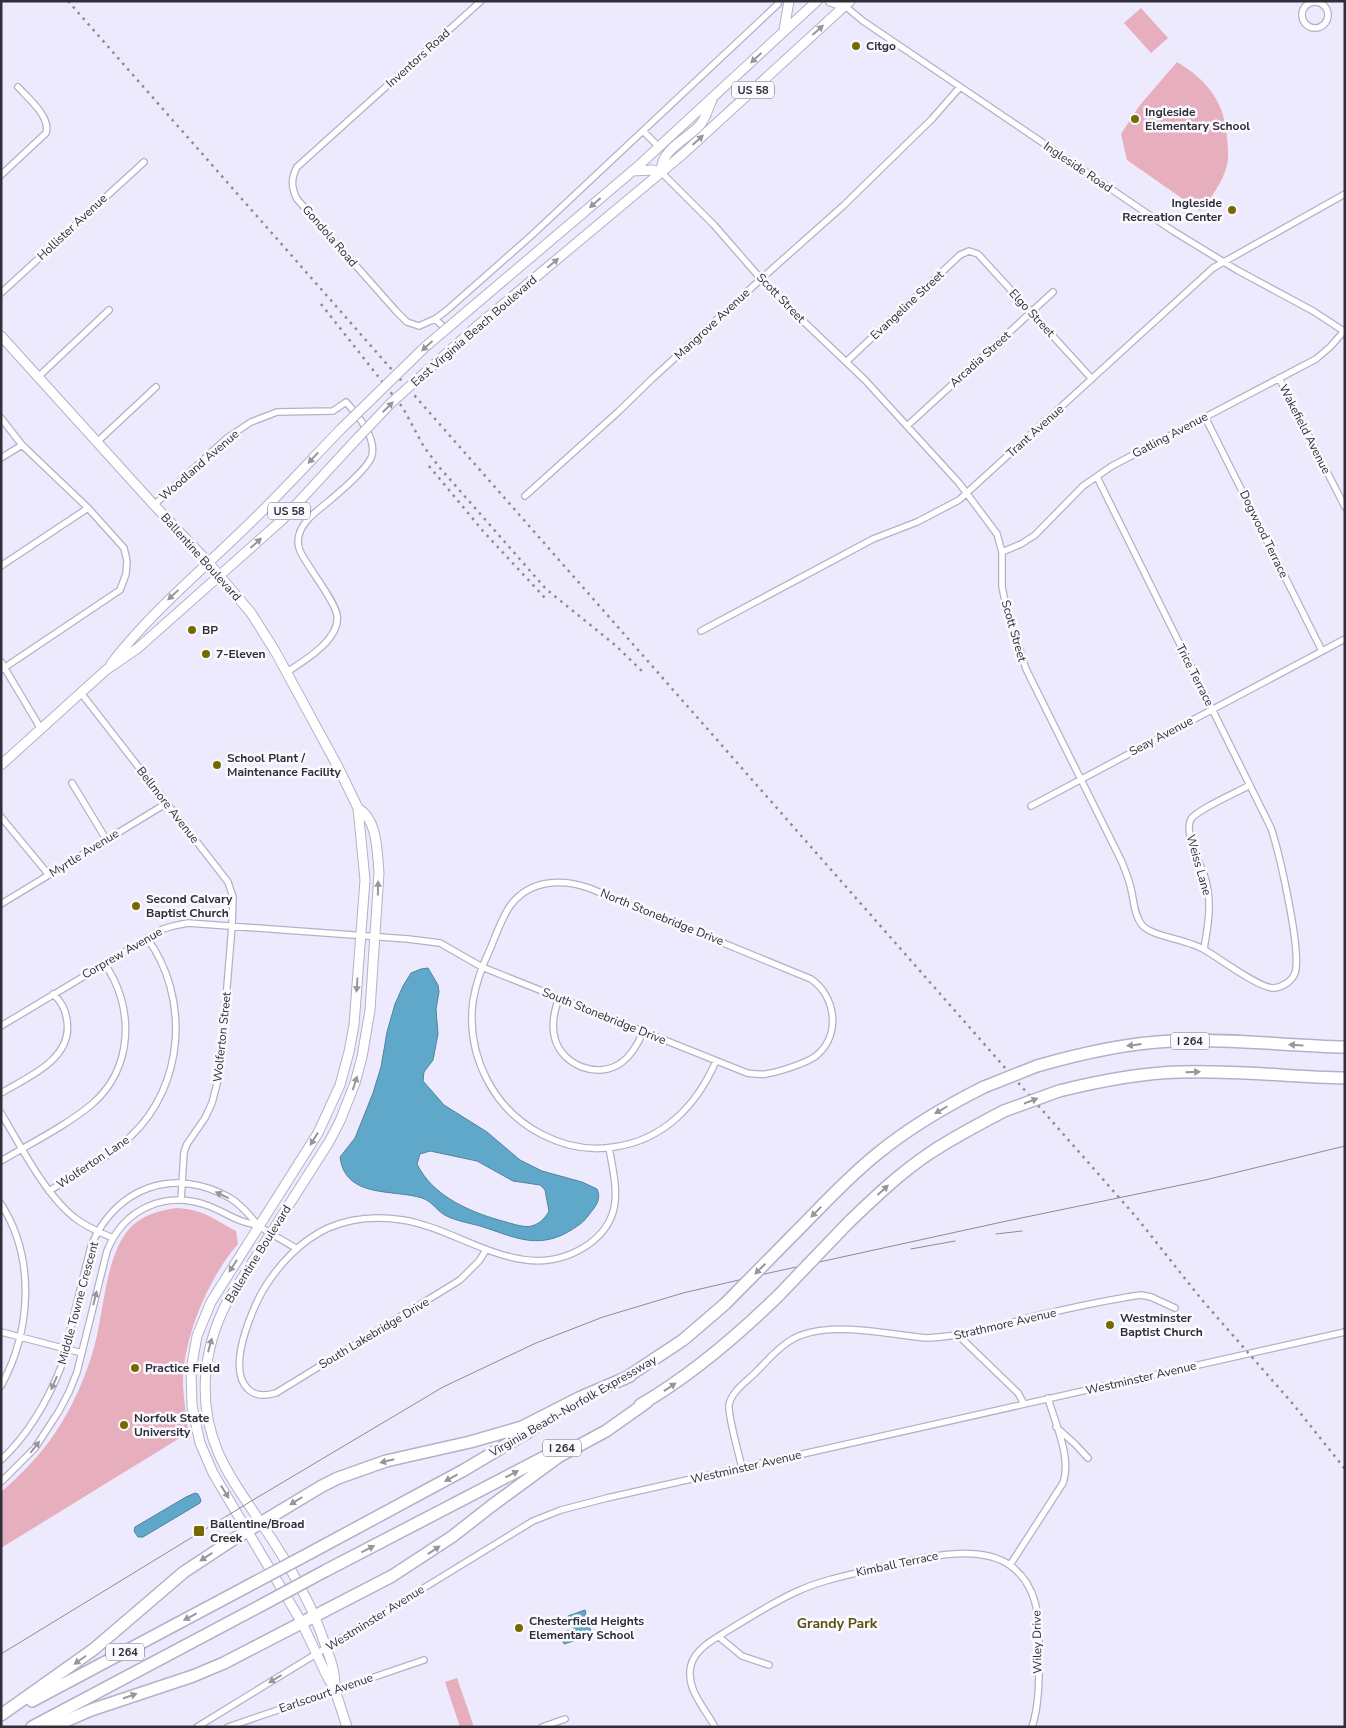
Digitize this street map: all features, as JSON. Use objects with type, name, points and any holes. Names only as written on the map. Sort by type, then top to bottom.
[{"type":"highway","name":"Virginia Beach-Norfolk Expressway","points":[[1,1716],[464,1470],[525,1433],[630,1376],[683,1340],[725,1304],[847,1181],[876,1155],[930,1116],[984,1087],[1037,1066],[1108,1048],[1175,1041],[1229,1041],[1345,1047]]},
{"type":"highway","name":"I 264","points":[[32,1727],[646,1402],[724,1347],[888,1185],[929,1153],[1004,1111],[1059,1091],[1098,1081],[1139,1075],[1179,1072],[1258,1073],[1345,1078]]},
{"type":"highway","points":[[1,1716],[94,1650],[184,1572],[314,1490],[338,1478],[386,1461],[470,1442],[522,1427],[581,1397],[630,1376]]},
{"type":"highway","points":[[52,1727],[91,1710],[192,1676],[224,1663],[418,1560],[553,1461],[606,1431],[646,1402]]},
{"type":"main road","points":[[784,31],[789,1]]},
{"type":"main road","name":"East Virginia Beach Boulevard","points":[[106,670],[129,640],[155,612],[260,513],[341,429],[411,361],[632,171],[817,1]]},
{"type":"main road","name":"Ingleside Road","points":[[830,1],[845,3]]},
{"type":"main road","name":"East Virginia Beach Boulevard","points":[[1,764],[106,670],[138,648],[282,520],[391,404],[476,327],[661,172],[845,3]]},
{"type":"main road","points":[[632,171],[652,170],[661,172],[661,165],[666,154],[700,124],[713,97]]},
{"type":"main road","name":"Ballentine Boulevard","points":[[1,336],[220,575],[251,613],[287,672],[358,808],[365,880],[354,1025],[340,1085],[318,1133],[220,1285],[204,1316],[194,1348],[191,1379],[192,1406],[200,1443],[210,1466],[302,1623],[335,1690],[347,1727]]},
{"type":"main road","name":"Ballentine Boulevard","points":[[335,1690],[335,1674],[315,1616],[297,1580],[232,1480],[214,1444],[207,1410],[205,1373],[208,1354],[219,1317],[329,1142],[340,1121],[355,1083],[366,1038],[378,894],[377,852],[372,824],[368,816],[358,808]]},
{"type":"street","name":"Inventors Road","points":[[354,115],[482,1]]},
{"type":"street","points":[[1312,2],[1317,2],[1326,8],[1328,17],[1321,28],[1312,29],[1304,24],[1301,15],[1305,6],[1312,2]]},
{"type":"street","name":"Ingleside Road","points":[[845,3],[863,21],[1173,231],[1223,262],[1314,311],[1344,331]]},
{"type":"street","points":[[446,329],[435,318],[532,235],[778,4]]},
{"type":"street","points":[[1,175],[46,133],[47,129],[44,118],[18,87]]},
{"type":"street","name":"Mangrove Avenue","points":[[525,496],[587,441],[761,278],[843,206],[932,119],[960,87]]},
{"type":"street","name":"Gondola Road","points":[[354,115],[297,167],[292,181],[294,193],[324,231],[407,322],[419,326],[435,318]]},
{"type":"street","points":[[643,132],[659,147]]},
{"type":"street","name":"Hollister Avenue","points":[[1,293],[144,162]]},
{"type":"street","name":"Scott Street","points":[[661,172],[800,318],[846,361],[959,482],[997,534],[1002,552],[1002,587],[1023,660],[1033,684],[1121,860],[1131,889],[1137,916],[1143,926],[1154,933],[1188,942],[1204,949],[1254,981],[1268,987],[1282,986],[1290,981],[1295,972],[1296,952],[1283,878]]},
{"type":"street","name":"Trant Avenue","points":[[701,631],[872,539],[917,522],[968,494],[1213,268],[1345,194]]},
{"type":"street","name":"Elgo Street","points":[[969,251],[978,254],[1092,379]]},
{"type":"street","name":"Evangeline Street","points":[[846,361],[960,255],[969,251]]},
{"type":"street","name":"Arcadia Street","points":[[907,426],[1054,292]]},
{"type":"street","points":[[38,377],[109,310]]},
{"type":"street","name":"Gatling Avenue","points":[[1002,552],[1036,535],[1083,486],[1112,466],[1322,354],[1344,331]]},
{"type":"street","name":"Wakefield Avenue","points":[[1279,378],[1345,507]]},
{"type":"street","points":[[97,442],[156,387]]},
{"type":"street","name":"Woodland Avenue","points":[[154,505],[227,438],[250,422],[277,412],[333,411],[346,402],[356,413],[370,440],[373,450],[371,460],[350,482],[311,516],[299,533],[298,541],[301,553],[336,609],[337,622],[332,636],[287,672]]},
{"type":"street","name":"Dogwood Terrace","points":[[1205,417],[1322,651]]},
{"type":"street","points":[[1,418],[22,445],[88,508],[124,548],[127,561],[126,574],[120,590],[2,667],[42,729]]},
{"type":"street","points":[[1,458],[22,445]]},
{"type":"street","name":"Trice Terrace","points":[[1096,477],[1271,828],[1278,848],[1283,878]]},
{"type":"street","points":[[1,566],[88,508]]},
{"type":"street","name":"Seay Avenue","points":[[1031,806],[1345,639]]},
{"type":"street","name":"Bellmore Avenue","points":[[81,693],[228,882],[233,897],[232,926]]},
{"type":"street","points":[[72,783],[106,839]]},
{"type":"street","name":"Weiss Lane","points":[[1204,949],[1210,916],[1209,900],[1206,881],[1190,836],[1189,824],[1197,813],[1250,785]]},
{"type":"street","name":"Myrtle Avenue","points":[[1,904],[167,803]]},
{"type":"street","points":[[1,817],[49,875]]},
{"type":"street","name":"North Stonebridge Drive","points":[[716,1061],[704,1086],[694,1101],[670,1125],[649,1138],[635,1143],[609,1148],[576,1146],[548,1138],[521,1122],[510,1113],[492,1090],[479,1062],[472,1029],[473,1000],[482,967],[510,907],[517,899],[540,885],[552,882],[574,883],[812,979],[825,991],[832,1010],[832,1027],[827,1041]]},
{"type":"street","name":"Corprew Avenue","points":[[1,1026],[147,938],[163,929],[181,924],[375,937]]},
{"type":"street","name":"Wolferton Street","points":[[181,1200],[184,1152],[212,1103],[220,1072],[232,926]]},
{"type":"street","name":"South Stonebridge Drive","points":[[375,937],[440,943],[482,967],[747,1073],[765,1075],[808,1062],[817,1055],[827,1041]]},
{"type":"street","name":"Wolferton Lane","points":[[49,1191],[110,1153],[133,1135],[156,1104],[168,1080],[176,1031],[174,998],[165,968],[147,938]]},
{"type":"street","points":[[1,1161],[55,1130],[91,1105],[104,1091],[116,1071],[124,1047],[126,1020],[121,996],[104,963]]},
{"type":"street","points":[[1,1094],[51,1062],[62,1050],[66,1042],[68,1026],[63,1007],[53,994]]},
{"type":"street","points":[[559,998],[553,1020],[555,1039],[562,1054],[582,1067],[599,1070],[614,1067],[621,1063],[635,1049],[643,1032]]},
{"type":"street","points":[[1,1113],[49,1191],[67,1212],[81,1223],[113,1238]]},
{"type":"street","points":[[297,1249],[320,1233],[342,1223],[371,1218],[386,1218],[419,1224],[486,1250],[519,1260],[546,1261],[569,1255],[591,1242],[609,1224],[616,1204],[609,1148]]},
{"type":"street","name":"Middle Towne Crescent","points":[[1,1460],[20,1440],[45,1403],[61,1367],[91,1246],[97,1231],[114,1210],[136,1194],[162,1185],[181,1184],[206,1188],[231,1199],[250,1214],[259,1225]]},
{"type":"street","name":"Middle Towne Crescent","points":[[1,1482],[26,1459],[46,1432],[69,1392],[77,1372],[107,1251],[113,1238],[127,1220],[145,1208],[165,1201],[181,1200],[209,1206],[238,1221],[259,1225],[297,1249]]},
{"type":"street","points":[[1,1204],[17,1240],[25,1274],[26,1304],[21,1337],[15,1356],[1,1386]]},
{"type":"street","name":"South Lakebridge Drive","points":[[297,1249],[265,1287],[246,1331],[239,1369],[242,1382],[250,1391],[262,1396],[276,1392],[460,1280],[486,1250]]},
{"type":"street","name":"Strathmore Avenue","points":[[742,1468],[729,1412],[729,1405],[734,1395],[788,1342],[809,1334],[843,1329],[927,1338],[958,1335],[974,1333],[1036,1316],[1141,1295],[1151,1297],[1175,1308]]},
{"type":"street","points":[[1,1332],[82,1353]]},
{"type":"street","name":"Westminster Avenue","points":[[197,1727],[533,1521],[547,1515],[607,1498],[1345,1332]]},
{"type":"street","points":[[958,1335],[1018,1393],[1024,1404]]},
{"type":"street","points":[[1010,1565],[1063,1484],[1066,1476],[1066,1462],[1048,1398]]},
{"type":"street","points":[[1056,1427],[1088,1458]]},
{"type":"street","name":"Kimball Terrace","points":[[715,1727],[694,1692],[690,1680],[690,1672],[695,1657],[705,1646],[767,1607],[799,1590],[848,1575],[931,1556],[948,1554],[990,1556],[1010,1565]]},
{"type":"street","name":"Wiley Drive","points":[[1010,1565],[1020,1573],[1033,1595],[1039,1621],[1039,1672],[1032,1727]]},
{"type":"street","points":[[719,1637],[742,1656],[769,1665]]},
{"type":"street","name":"Earlscourt Avenue","points":[[228,1727],[424,1660]]},
{"type":"street","points":[[542,1727],[565,1719]]},
{"type":"shaded area","points":[[1141,8],[1168,38],[1151,53],[1124,23]]},
{"type":"shaded area","points":[[1177,62],[1197,76],[1212,93],[1223,113],[1226,125],[1228,162],[1223,178],[1200,211],[1127,160],[1121,134],[1140,105]]},
{"type":"shaded area","name":"Norfolk State University","points":[[177,1208],[202,1213],[236,1231],[238,1244],[217,1273],[193,1326],[184,1363],[183,1380],[188,1433],[1,1548],[1,1492],[37,1457],[65,1418],[73,1403],[93,1349],[111,1265],[123,1237],[142,1218],[159,1211]]},
{"type":"shaded area","points":[[457,1678],[474,1727],[460,1727],[445,1682]]},
{"type":"water","points":[[428,968],[438,985],[439,992],[436,1009],[438,1034],[433,1060],[424,1072],[423,1081],[444,1105],[487,1132],[520,1160],[542,1171],[582,1182],[597,1189],[599,1197],[595,1206],[579,1225],[568,1232],[545,1240],[535,1241],[513,1237],[451,1218],[425,1199],[411,1195],[372,1190],[361,1186],[351,1180],[344,1170],[340,1157],[355,1138],[373,1093],[381,1067],[387,1032],[395,1004],[411,973]],"holes":[[[430,1151],[477,1161],[513,1181],[540,1185],[545,1190],[549,1211],[544,1218],[532,1226],[523,1226],[480,1214],[443,1194],[424,1176],[417,1164],[420,1154]]]},
{"type":"water","points":[[195,1493],[198,1494],[201,1500],[200,1503],[143,1537],[138,1537],[134,1531],[135,1527]]},
{"type":"water","points":[[585,1610],[592,1635],[564,1644],[560,1633],[574,1629],[568,1616]]},
{"type":"tram line","points":[[1,1654],[253,1500],[443,1387],[536,1343],[603,1317],[683,1293],[769,1273],[1205,1180],[1345,1146]]},
{"type":"tram line","points":[[996,1234],[1022,1231]]},
{"type":"tram line","points":[[911,1249],[955,1241]]},
{"type":"railway","points":[[68,1],[1137,1218],[1202,1300],[1293,1404],[1345,1469]]},
{"type":"railway","points":[[321,304],[403,408],[424,447],[440,468],[546,589],[615,645],[644,673]]},
{"type":"railway","points":[[429,466],[483,531],[546,599]]},
{"type":"place","name":"Citgo","points":[[856,46]]},
{"type":"place","name":"Ingleside Elementary School","points":[[1135,119]]},
{"type":"place","name":"Ingleside Recreation Center","points":[[1232,210]]},
{"type":"place","name":"BP","points":[[192,630]]},
{"type":"place","name":"7-Eleven","points":[[206,654]]},
{"type":"place","name":"School Plant / Maintenance Facility","points":[[217,765]]},
{"type":"place","name":"Second Calvary Baptist Church","points":[[136,906]]},
{"type":"place","name":"Westminster Baptist Church","points":[[1110,1325]]},
{"type":"place","name":"Practice Field","points":[[135,1368]]},
{"type":"place","name":"Norfolk State University","points":[[124,1425]]},
{"type":"place","name":"Ballentine/Broad Creek","points":[[199,1531]]},
{"type":"place","name":"Chesterfield Heights Elementary School","points":[[519,1628]]},
{"type":"district","name":"Grandy Park","points":[[837,1623]]}]
